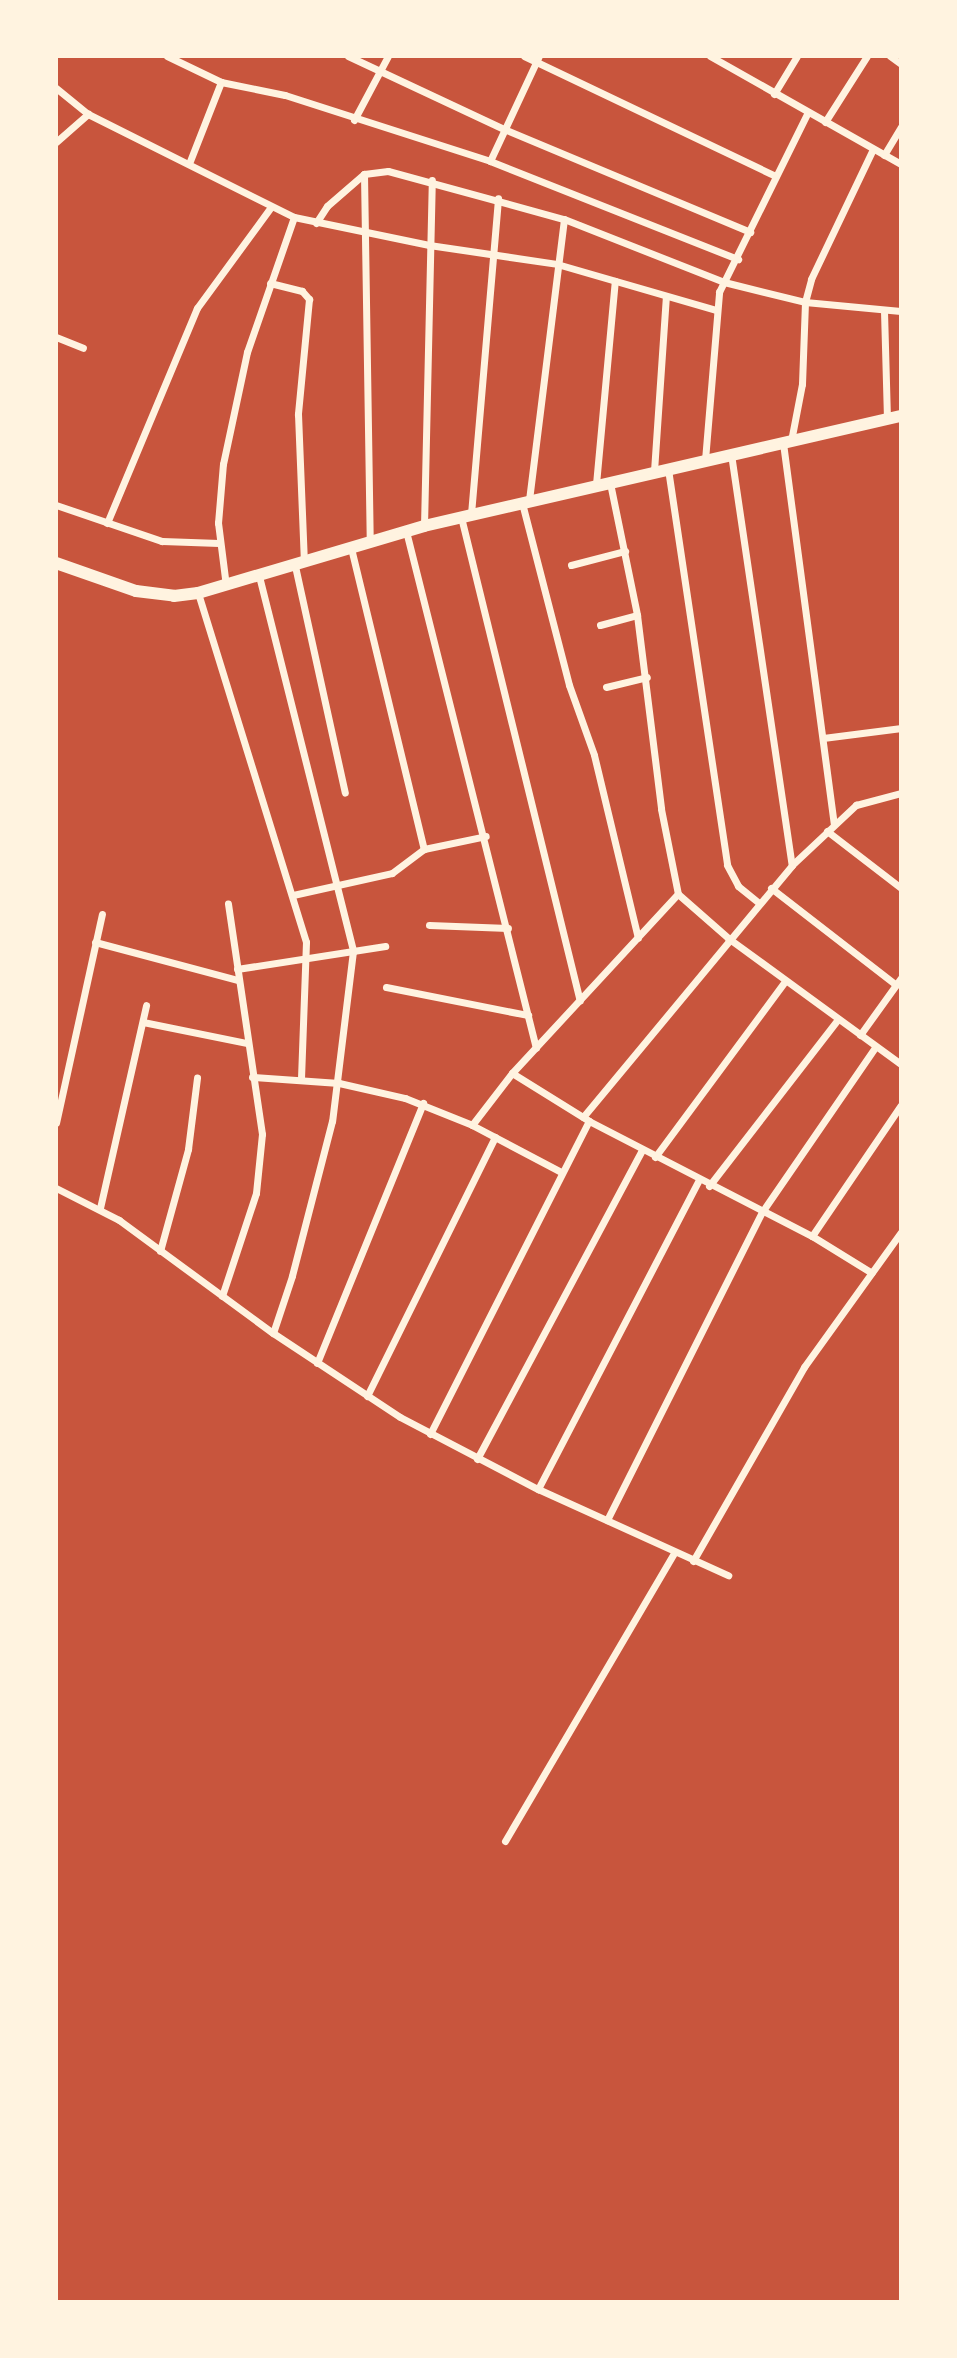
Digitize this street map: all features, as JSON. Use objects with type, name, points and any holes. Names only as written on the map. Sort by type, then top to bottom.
[{"type":"street","points":[[167,56],[221,82],[285,96],[490,161],[738,260]]},
{"type":"street","points":[[348,56],[504,130],[750,232]]},
{"type":"street","points":[[354,120],[388,56]]},
{"type":"street","points":[[524,56],[538,59],[776,176]]},
{"type":"street","points":[[710,56],[901,164]]},
{"type":"street","points":[[774,94],[797,56]]},
{"type":"street","points":[[825,122],[867,56]]},
{"type":"street","points":[[890,56],[901,64]]},
{"type":"street","points":[[490,161],[538,59]]},
{"type":"street","points":[[190,161],[221,82]]},
{"type":"street","points":[[56,89],[88,114],[190,161],[294,217],[429,245],[493,252],[557,264],[716,310]]},
{"type":"street","points":[[705,460],[716,310],[724,282],[738,260],[808,113]]},
{"type":"street","points":[[56,142],[88,114]]},
{"type":"street","points":[[884,155],[901,127]]},
{"type":"street","points":[[834,824],[787,442],[802,384],[805,302],[815,267],[873,149]]},
{"type":"street","points":[[316,223],[327,206],[364,174],[388,171],[432,180],[564,219],[724,282],[805,302],[884,311],[899,311],[901,302]]},
{"type":"street","points":[[364,174],[370,541]]},
{"type":"street","points":[[424,526],[432,180]]},
{"type":"street","points":[[498,198],[466,515],[580,1001]]},
{"type":"street","points":[[107,523],[197,308],[271,207]]},
{"type":"street","points":[[226,586],[219,543],[223,464],[247,352],[294,217]]},
{"type":"street","points":[[564,219],[526,501],[569,685],[594,755],[638,938]]},
{"type":"street","points":[[596,484],[615,281]]},
{"type":"street","points":[[271,283],[302,291],[309,299],[298,414],[299,565],[345,793]]},
{"type":"street","points":[[654,471],[666,296]]},
{"type":"street","points":[[884,311],[887,420]]},
{"type":"street","points":[[56,337],[83,348]]},
{"type":"street","points":[[56,563],[136,591],[174,596],[198,593],[466,515],[901,416]]},
{"type":"street","points":[[731,454],[792,865]]},
{"type":"street","points":[[668,468],[727,865],[738,886],[758,902]]},
{"type":"street","points":[[610,482],[637,615],[661,809],[678,894],[728,938],[901,1064]]},
{"type":"street","points":[[56,505],[172,543],[219,543]]},
{"type":"street","points":[[406,531],[486,836],[536,1048]]},
{"type":"street","points":[[351,548],[424,849]]},
{"type":"street","points":[[571,565],[625,551]]},
{"type":"street","points":[[259,576],[339,886],[353,951],[339,1083],[292,1276],[273,1333]]},
{"type":"street","points":[[198,593],[293,895],[307,958],[301,1079]]},
{"type":"street","points":[[600,625],[637,615]]},
{"type":"street","points":[[607,687],[646,677]]},
{"type":"street","points":[[823,738],[901,728]]},
{"type":"street","points":[[430,1434],[586,1119],[728,938],[792,865],[856,805],[901,793]]},
{"type":"street","points":[[827,831],[901,888]]},
{"type":"street","points":[[293,895],[392,873],[424,849],[486,836]]},
{"type":"street","points":[[771,888],[899,981],[860,1034]]},
{"type":"street","points":[[472,1125],[512,1073],[678,894]]},
{"type":"street","points":[[222,1296],[246,1234],[261,1163],[262,1134],[246,1043],[228,903]]},
{"type":"street","points":[[56,1123],[102,914]]},
{"type":"street","points":[[429,925],[508,928]]},
{"type":"street","points":[[95,942],[238,980]]},
{"type":"street","points":[[237,969],[385,946]]},
{"type":"street","points":[[655,1157],[785,981]]},
{"type":"street","points":[[386,987],[528,1015]]},
{"type":"street","points":[[100,1208],[146,1005]]},
{"type":"street","points":[[709,1186],[838,1019]]},
{"type":"street","points":[[143,1021],[246,1043]]},
{"type":"street","points":[[607,1520],[762,1212],[876,1046]]},
{"type":"street","points":[[512,1073],[586,1119],[698,1181],[812,1236],[872,1273]]},
{"type":"street","points":[[252,1077],[339,1083],[423,1103],[472,1125],[561,1172]]},
{"type":"street","points":[[160,1251],[188,1149],[197,1078]]},
{"type":"street","points":[[317,1363],[423,1103]]},
{"type":"street","points":[[812,1236],[901,1105]]},
{"type":"street","points":[[367,1396],[495,1137]]},
{"type":"street","points":[[477,1459],[642,1150]]},
{"type":"street","points":[[538,1489],[698,1181]]},
{"type":"street","points":[[56,1188],[100,1208],[273,1333],[367,1396],[430,1434],[538,1489],[674,1553],[728,1575]]},
{"type":"street","points":[[693,1561],[804,1367],[901,1232]]},
{"type":"street","points":[[505,1842],[674,1553]]}]
